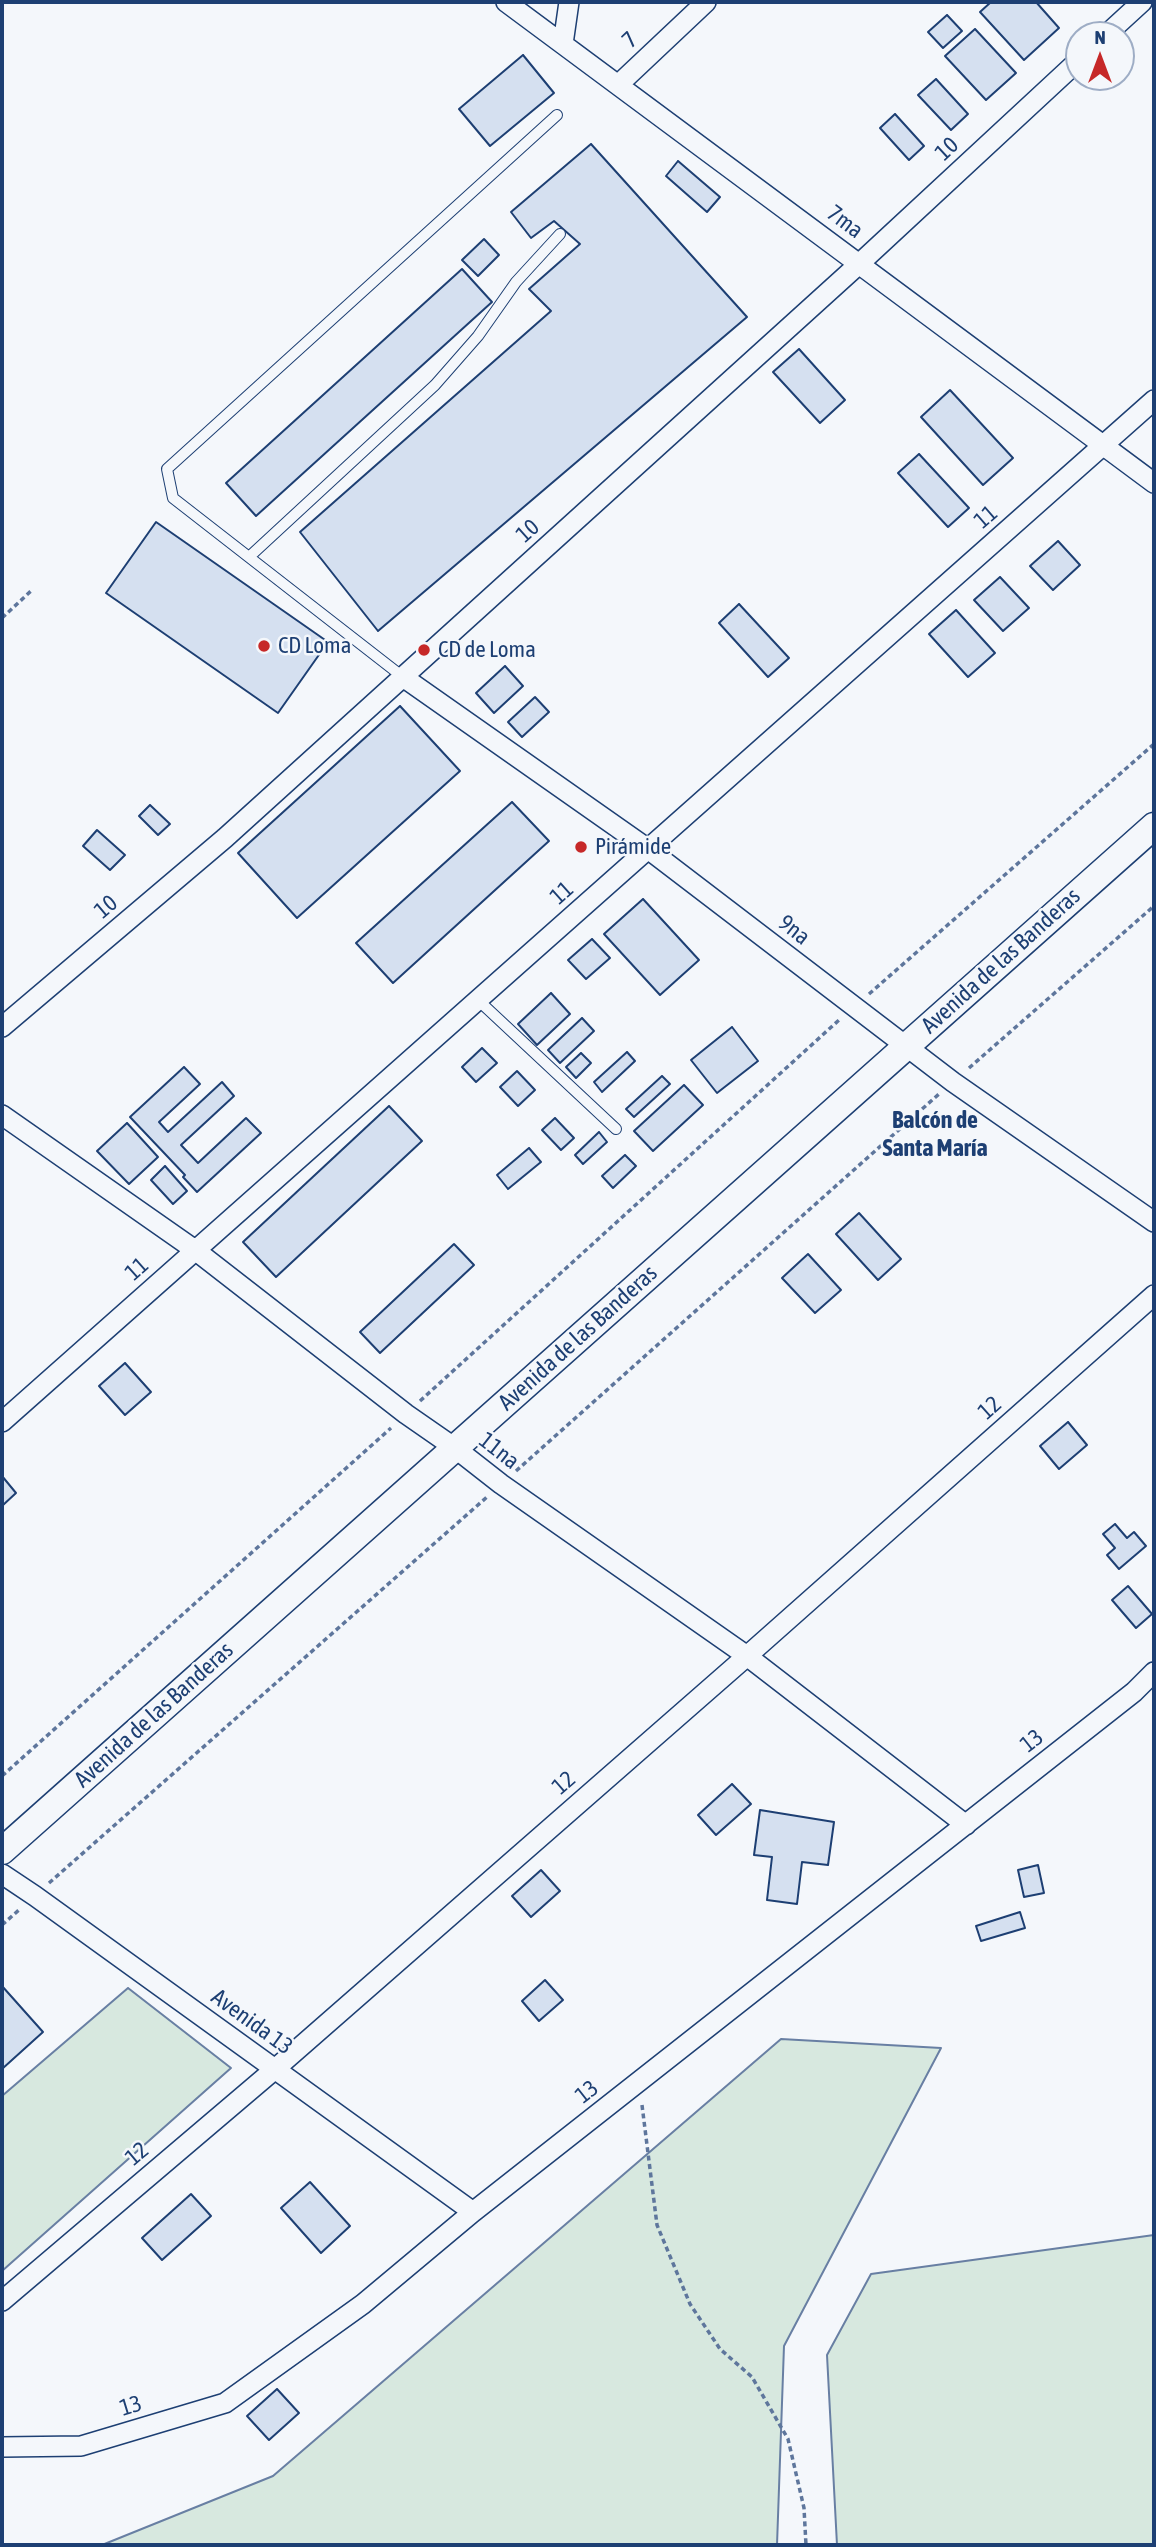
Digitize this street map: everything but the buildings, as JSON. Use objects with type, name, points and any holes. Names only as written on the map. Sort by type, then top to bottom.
[{"type":"street","name":"7ma","points":[[506,2],[1154,483]]},
{"type":"street","points":[[563,44],[569,2]]},
{"type":"street","name":"7","points":[[618,85],[706,2]]},
{"type":"street","points":[[1121,21],[1142,2]]},
{"type":"street","name":"10","points":[[2,1027],[225,838],[859,264],[1065,73]]},
{"type":"street","name":"11","points":[[2,1422],[1154,400]]},
{"type":"street","name":"9na","points":[[403,677],[648,849],[953,1082],[1154,1222]]},
{"type":"street","name":"Avenida de las Banderas","points":[[2,1851],[1154,826]]},
{"type":"street","name":"11na","points":[[2,1115],[195,1250],[406,1414],[501,1484],[747,1656],[966,1825]]},
{"type":"street","name":"12","points":[[2,2301],[275,2069],[1154,1295]]},
{"type":"street","name":"13","points":[[2,2447],[81,2446],[225,2403],[363,2304],[473,2212],[1134,1692],[1154,1672]]},
{"type":"street","points":[[1134,1692],[1154,1688]]},
{"type":"street","name":"Avenida 13","points":[[2,1874],[473,2212]]},
{"type":"lane","points":[[403,677],[173,498],[167,469],[557,115]]},
{"type":"lane","points":[[249,557],[435,385],[478,336],[516,282],[561,234]]},
{"type":"lane","points":[[478,1000],[616,1129]]},
{"type":"path","points":[[2,618],[33,590]]},
{"type":"path","points":[[2,1776],[853,1008],[1154,744]]},
{"type":"path","points":[[2,1925],[1154,906]]},
{"type":"path","points":[[639,2082],[657,2225],[690,2304],[720,2349],[752,2377],[788,2439],[804,2508],[806,2545]]},
{"type":"shaded area","points":[[128,1988],[231,2068],[2,2271],[2,2096]]},
{"type":"shaded area","points":[[781,2039],[941,2048],[784,2346],[777,2545],[102,2545],[273,2476]]},
{"type":"shaded area","points":[[1154,2235],[1154,2545],[837,2545],[827,2355],[871,2274]]},
{"type":"place","name":"CD Loma","points":[[264,646]]},
{"type":"place","name":"CD de Loma","points":[[424,650]]},
{"type":"place","name":"Pirámide","points":[[581,847]]},
{"type":"district","name":"Balcón de Santa María","points":[[935,1134]]}]
